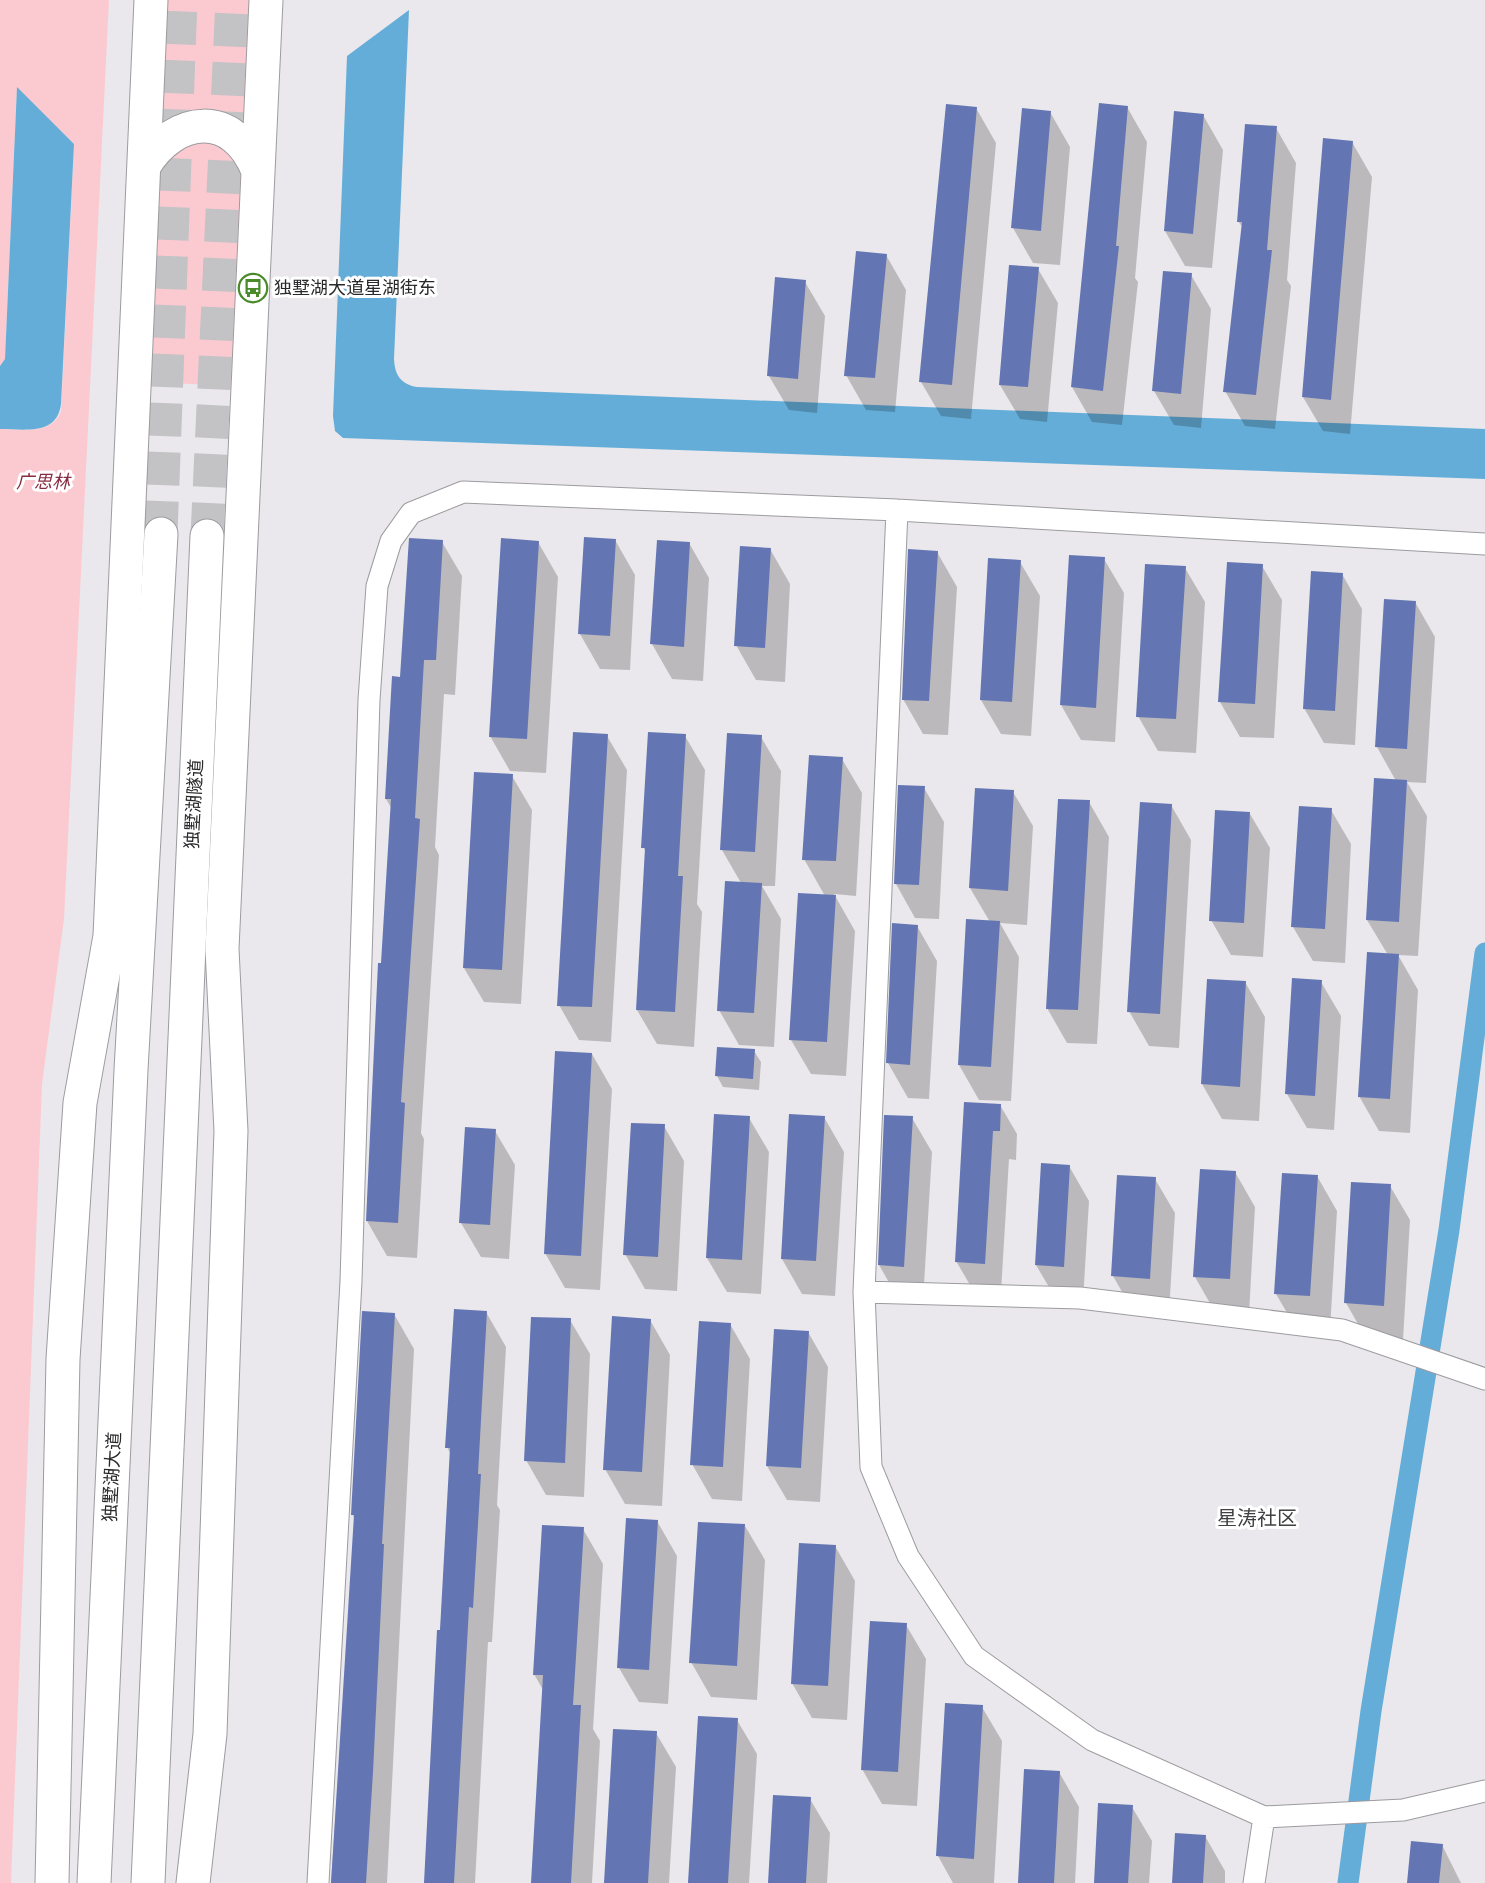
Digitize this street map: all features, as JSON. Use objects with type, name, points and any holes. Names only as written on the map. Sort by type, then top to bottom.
[{"type":"main road","points":[[52,1883],[63,1359],[80,1104],[110,936],[151,0]]},
{"type":"main road","points":[[193,1883],[210,1734],[231,1131],[222,949],[266,0]]},
{"type":"main road","points":[[144,166],[153,150],[166,138],[180,130],[198,126],[227,132],[241,141],[252,155],[258,171]]},
{"type":"main road","name":"独墅湖大道","points":[[94,1883],[131,1070],[161,534]]},
{"type":"main road","name":"独墅湖隧道","points":[[147,1883],[181,1073],[207,536]]},
{"type":"street","points":[[318,1883],[351,1281],[369,700],[377,586],[391,541],[411,513],[463,492],[897,510],[1485,544]]},
{"type":"street","points":[[897,510],[864,1292],[871,1467],[908,1556],[974,1656],[1092,1740],[1264,1817],[1403,1810],[1485,1791]]},
{"type":"street","points":[[864,1292],[1080,1298],[1342,1330],[1485,1379]]},
{"type":"street","points":[[1254,1883],[1264,1817]]},
{"type":"green space","name":"广思林","points":[[0,0],[109,0],[64,919],[42,1084],[11,1883],[0,1883],[0,429],[43,428],[56,419],[61,411],[74,144],[17,88],[5,359],[0,366]]},
{"type":"green space","points":[[158,0],[256,0],[250,127],[159,129]]},
{"type":"green space","points":[[215,141],[246,171],[240,386],[143,382],[153,170],[176,144]]},
{"type":"water","points":[[409,10],[394,359],[397,375],[407,384],[417,387],[1485,429],[1485,479],[343,438],[335,431],[333,416],[347,56]]},
{"type":"water","points":[[17,87],[74,144],[61,404],[53,421],[46,426],[29,430],[0,429],[0,366],[5,359]]},
{"type":"building","points":[[1099,103],[1128,106],[1116,246],[1119,246],[1103,391],[1071,387]]},
{"type":"building","points":[[946,104],[977,107],[952,385],[919,382]]},
{"type":"building","points":[[1022,108],[1051,111],[1041,231],[1011,228]]},
{"type":"building","points":[[1174,111],[1204,114],[1193,234],[1164,231]]},
{"type":"building","points":[[1245,124],[1277,126],[1267,250],[1272,250],[1256,395],[1223,392],[1242,222],[1237,222]]},
{"type":"building","points":[[1323,138],[1353,141],[1331,400],[1302,397]]},
{"type":"building","points":[[856,251],[887,254],[875,378],[844,376]]},
{"type":"building","points":[[1009,265],[1039,267],[1028,387],[999,385]]},
{"type":"building","points":[[1163,271],[1192,273],[1181,394],[1152,391]]},
{"type":"building","points":[[775,277],[806,280],[798,379],[767,376]]},
{"type":"building","points":[[584,537],[616,539],[610,636],[578,634]]},
{"type":"building","points":[[409,538],[443,540],[436,660],[424,660],[415,818],[420,819],[401,1102],[405,1103],[398,1223],[366,1221],[378,963],[381,963],[391,799],[385,799],[392,676],[400,677]]},
{"type":"building","points":[[501,538],[539,541],[527,739],[489,737]]},
{"type":"building","points":[[657,540],[690,542],[684,647],[650,644]]},
{"type":"building","points":[[740,546],[771,548],[765,648],[734,646]]},
{"type":"building","points":[[908,549],[938,551],[929,701],[902,700]]},
{"type":"building","points":[[1069,555],[1105,557],[1096,708],[1060,705]]},
{"type":"building","points":[[988,558],[1021,560],[1012,702],[980,700]]},
{"type":"building","points":[[1227,562],[1263,564],[1255,704],[1218,702]]},
{"type":"building","points":[[1145,564],[1186,566],[1176,719],[1136,717]]},
{"type":"building","points":[[1311,571],[1343,573],[1335,711],[1303,709]]},
{"type":"building","points":[[1384,599],[1416,601],[1407,749],[1375,747]]},
{"type":"building","points":[[573,732],[608,734],[592,1007],[557,1006]]},
{"type":"building","points":[[648,732],[686,734],[678,876],[683,876],[675,1012],[636,1010],[645,848],[641,848]]},
{"type":"building","points":[[727,733],[762,735],[755,852],[720,850]]},
{"type":"building","points":[[809,755],[843,757],[836,861],[802,860]]},
{"type":"building","points":[[474,772],[513,774],[502,970],[463,968]]},
{"type":"building","points":[[1374,778],[1407,780],[1399,922],[1366,920]]},
{"type":"building","points":[[898,785],[925,786],[919,885],[894,884]]},
{"type":"building","points":[[975,788],[1014,790],[1008,891],[969,888]]},
{"type":"building","points":[[1058,799],[1090,800],[1078,1010],[1046,1009]]},
{"type":"building","points":[[1140,802],[1172,804],[1160,1014],[1127,1012]]},
{"type":"building","points":[[1299,806],[1332,808],[1325,929],[1291,927]]},
{"type":"building","points":[[1215,810],[1250,812],[1244,923],[1209,921]]},
{"type":"building","points":[[725,881],[762,883],[754,1013],[717,1011]]},
{"type":"building","points":[[798,893],[836,895],[827,1042],[789,1040]]},
{"type":"building","points":[[966,919],[1000,921],[991,1067],[958,1065]]},
{"type":"building","points":[[892,923],[918,925],[910,1065],[886,1063]]},
{"type":"building","points":[[1367,952],[1399,954],[1390,1099],[1358,1097]]},
{"type":"building","points":[[1292,978],[1322,980],[1315,1096],[1285,1094]]},
{"type":"building","points":[[1207,979],[1246,981],[1240,1087],[1201,1084]]},
{"type":"building","points":[[717,1047],[755,1049],[753,1079],[715,1076]]},
{"type":"building","points":[[555,1051],[592,1053],[581,1256],[544,1254]]},
{"type":"building","points":[[964,1102],[1001,1104],[1000,1131],[993,1131],[985,1264],[955,1262]]},
{"type":"building","points":[[714,1114],[750,1116],[742,1260],[706,1258]]},
{"type":"building","points":[[789,1114],[825,1116],[816,1261],[781,1259]]},
{"type":"building","points":[[884,1115],[913,1116],[904,1267],[878,1265]]},
{"type":"building","points":[[631,1123],[665,1124],[658,1257],[623,1255]]},
{"type":"building","points":[[465,1127],[496,1129],[490,1225],[459,1223]]},
{"type":"building","points":[[1041,1163],[1070,1165],[1064,1267],[1035,1265]]},
{"type":"building","points":[[1200,1169],[1236,1171],[1230,1279],[1193,1277]]},
{"type":"building","points":[[1282,1173],[1318,1175],[1310,1296],[1274,1294]]},
{"type":"building","points":[[1117,1175],[1156,1177],[1150,1279],[1111,1276]]},
{"type":"building","points":[[1351,1182],[1391,1184],[1384,1306],[1344,1303]]},
{"type":"building","points":[[454,1309],[487,1311],[478,1474],[481,1474],[473,1608],[469,1607],[454,1883],[424,1883],[437,1630],[440,1630],[450,1448],[445,1448]]},
{"type":"building","points":[[362,1311],[395,1313],[382,1544],[384,1544],[373,1772],[366,1883],[331,1883],[354,1515],[351,1515]]},
{"type":"building","points":[[612,1316],[651,1319],[642,1472],[603,1470]]},
{"type":"building","points":[[531,1317],[571,1318],[565,1463],[524,1461]]},
{"type":"building","points":[[699,1321],[731,1323],[723,1467],[690,1465]]},
{"type":"building","points":[[774,1329],[809,1331],[801,1468],[766,1466]]},
{"type":"building","points":[[626,1518],[658,1520],[649,1670],[617,1668]]},
{"type":"building","points":[[698,1522],[745,1524],[737,1666],[689,1663]]},
{"type":"building","points":[[542,1525],[584,1527],[573,1705],[581,1705],[571,1883],[531,1883],[543,1675],[533,1675]]},
{"type":"building","points":[[799,1543],[836,1545],[828,1686],[791,1684]]},
{"type":"building","points":[[870,1621],[907,1623],[898,1772],[861,1770]]},
{"type":"building","points":[[945,1703],[983,1705],[974,1859],[936,1856]]},
{"type":"building","points":[[698,1716],[738,1718],[728,1883],[688,1883]]},
{"type":"building","points":[[613,1729],[657,1731],[648,1883],[604,1883]]},
{"type":"building","points":[[1024,1769],[1060,1771],[1054,1883],[1018,1883]]},
{"type":"building","points":[[773,1795],[811,1797],[806,1883],[768,1883]]},
{"type":"building","points":[[1098,1803],[1133,1805],[1128,1883],[1094,1883]]},
{"type":"building","points":[[1175,1833],[1206,1835],[1203,1883],[1172,1883]]},
{"type":"building","points":[[1411,1841],[1443,1844],[1439,1883],[1407,1883]]},
{"type":"waterway","points":[[1348,1883],[1371,1711],[1449,1230],[1485,953]]},
{"type":"tunnel","points":[[161,534],[181,0]]},
{"type":"tunnel","points":[[207,536],[232,0]]},
{"type":"place","name":"独墅湖大道星湖街东","points":[[253,288]]},
{"type":"district","name":"星涛社区","points":[[1257,1518]]}]
